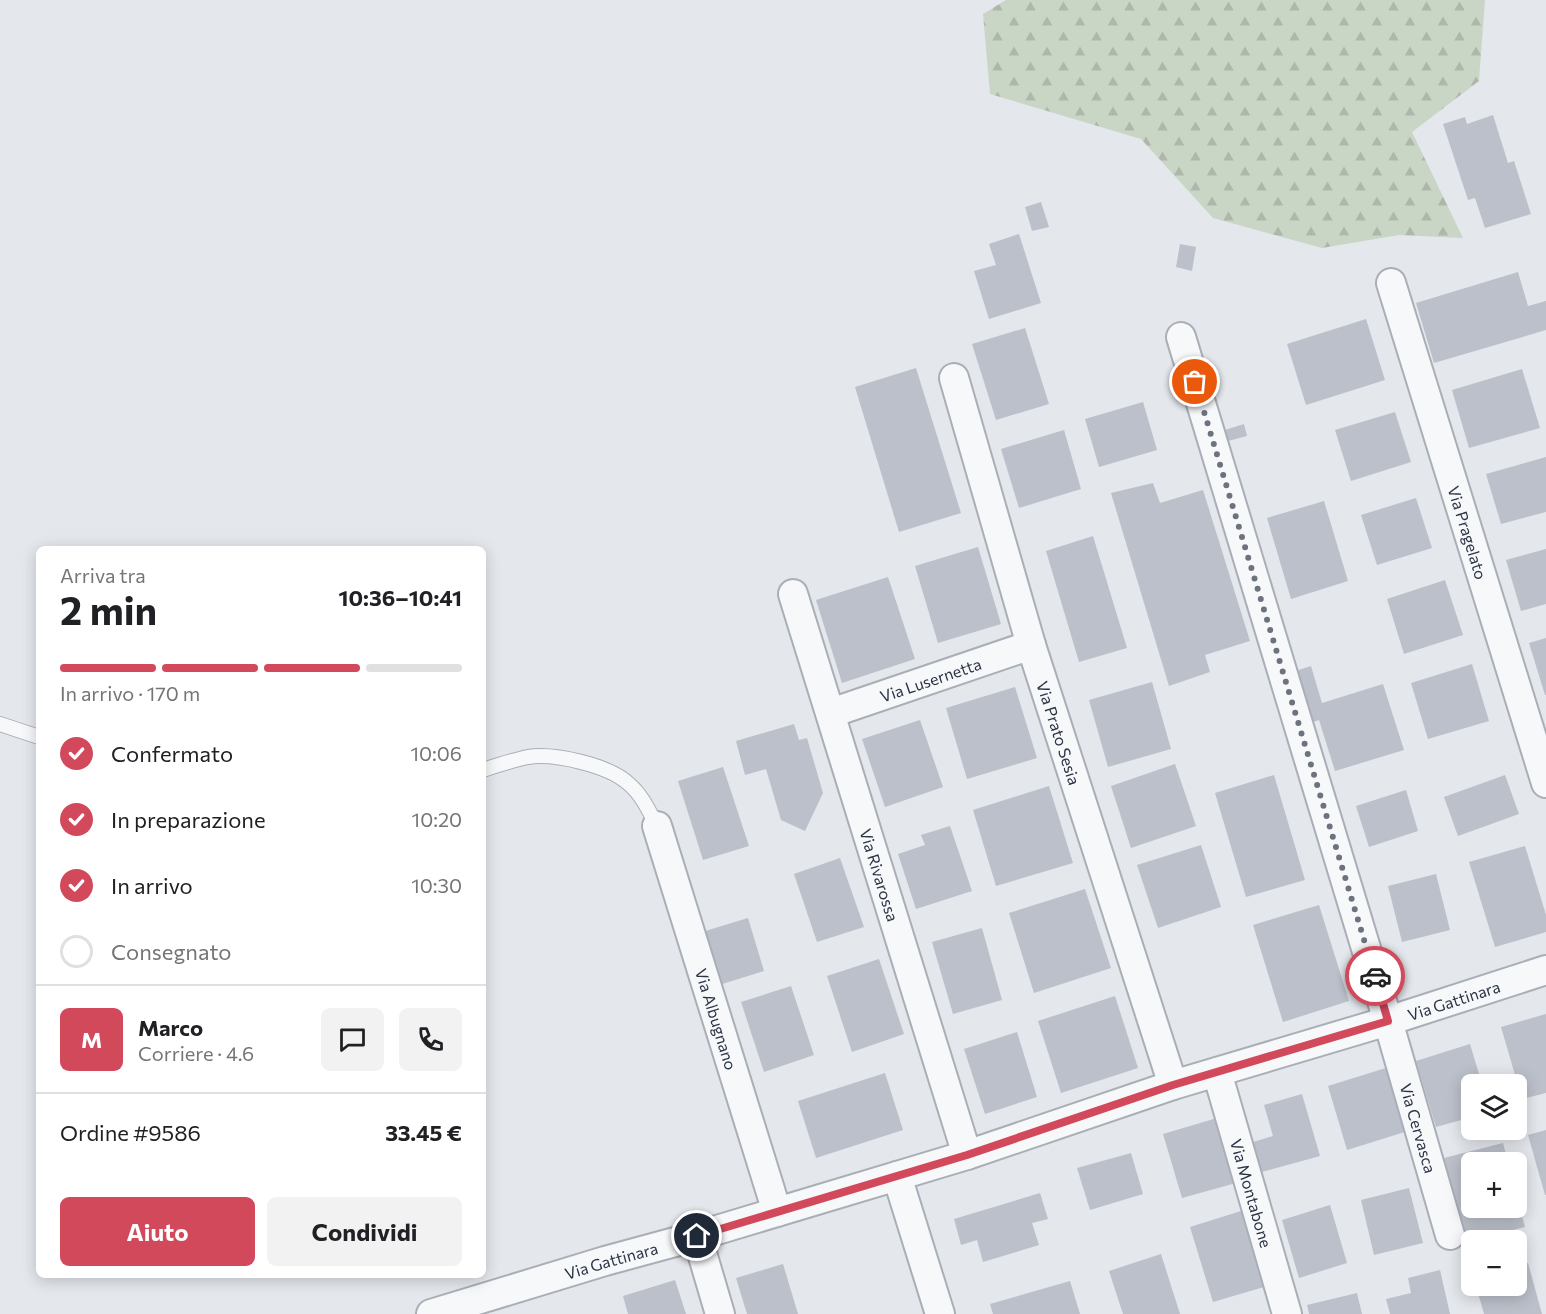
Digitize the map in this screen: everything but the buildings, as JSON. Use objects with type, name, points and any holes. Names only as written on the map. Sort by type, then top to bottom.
[{"type":"street","name":"Via Pragelato","points":[[1391,283],[1546,783]]},
{"type":"street","name":"Via Cervasca","points":[[1181,337],[1388,1021],[1450,1235]]},
{"type":"street","name":"Via Prato Sesia","points":[[954,378],[1031,645],[1173,1085]]},
{"type":"street","name":"Via Rivarossa","points":[[793,594],[967,1155]]},
{"type":"street","name":"Via Lusernetta","points":[[831,713],[1031,645]]},
{"type":"street","name":"Via Albugnano","points":[[657,826],[777,1212]]},
{"type":"street","name":"Via Gattinara","points":[[431,1314],[967,1155],[1173,1085],[1388,1021],[1546,970]]},
{"type":"street","name":"Via Montabone","points":[[1216,1072],[1287,1314]]},
{"type":"street","points":[[897,1176],[940,1314]]},
{"type":"street","points":[[697,1236],[720,1314]]},
{"type":"lane","points":[[0,724],[36,736]]},
{"type":"lane","points":[[486,769],[530,757],[582,762],[612,772],[628,782],[643,799],[657,826]]},
{"type":"green space","points":[[1006,0],[1485,0],[1479,81],[1412,132],[1463,238],[1399,235],[1322,248],[1213,218],[1141,139],[990,94],[983,14]]},
{"type":"way so far","points":[[1195,382],[1375,976]]},
{"type":"route","points":[[697,1236],[967,1155],[1173,1085],[1388,1021],[1375,976]]}]
